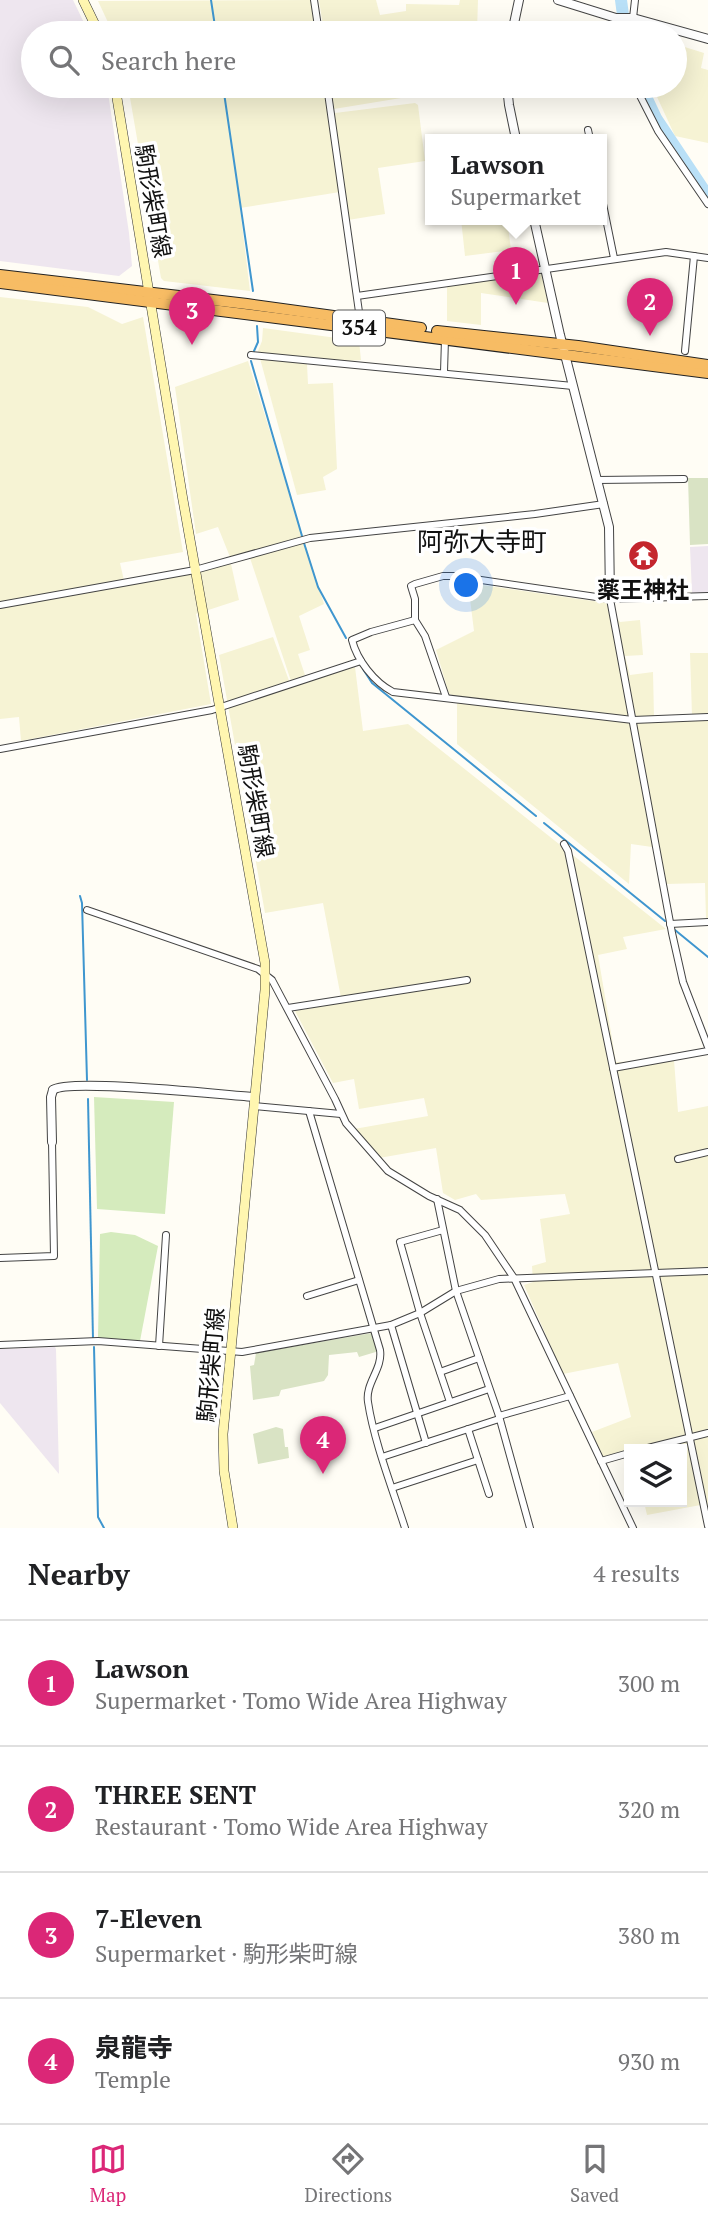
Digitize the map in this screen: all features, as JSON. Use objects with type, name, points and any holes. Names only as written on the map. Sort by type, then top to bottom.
[{"type":"highway","name":"354","points":[[0,275],[444,339],[708,373]]},
{"type":"highway","name":"354","points":[[0,283],[360,320],[708,365]]},
{"type":"main road","points":[[83,0],[93,21]]},
{"type":"main road","name":"駒形柴町線","points":[[117,98],[195,570],[266,974],[223,1447],[227,1497],[233,1528]]},
{"type":"street","points":[[314,0],[317,21]]},
{"type":"street","points":[[515,21],[519,0]]},
{"type":"street","points":[[558,0],[618,18],[644,21]]},
{"type":"street","points":[[633,18],[635,0]]},
{"type":"street","points":[[687,32],[708,38]]},
{"type":"street","points":[[329,98],[360,320]]},
{"type":"street","points":[[509,98],[515,134]]},
{"type":"street","points":[[641,98],[658,131],[708,204]]},
{"type":"street","points":[[589,130],[589,134]]},
{"type":"street","points":[[607,224],[614,258]]},
{"type":"street","points":[[535,225],[604,504],[611,542],[610,599],[670,924],[683,982],[708,1049],[613,1068]]},
{"type":"street","points":[[357,296],[666,252],[708,257]]},
{"type":"street","points":[[685,351],[694,256]]},
{"type":"street","points":[[444,339],[444,372]]},
{"type":"street","points":[[251,355],[573,386]]},
{"type":"street","points":[[597,480],[684,479]]},
{"type":"street","points":[[0,605],[195,570],[310,538],[604,504]]},
{"type":"street","points":[[446,696],[425,636],[415,620],[415,599],[411,586],[443,576],[610,599],[708,596]]},
{"type":"street","points":[[415,620],[370,632],[352,640],[361,661],[379,682],[393,692],[446,696],[633,720],[708,717]]},
{"type":"street","points":[[0,749],[220,708],[361,661]]},
{"type":"street","points":[[565,844],[708,1526]]},
{"type":"street","points":[[87,910],[266,974],[288,1008],[346,1123],[382,1166],[437,1199],[453,1205],[480,1229],[514,1278],[633,1528]]},
{"type":"street","points":[[670,924],[708,922]]},
{"type":"street","points":[[288,1008],[467,981]]},
{"type":"street","points":[[0,1258],[54,1256],[51,1097],[53,1090],[59,1086],[98,1086],[341,1114]]},
{"type":"street","points":[[309,1111],[381,1359],[367,1398],[382,1457],[405,1528]]},
{"type":"street","points":[[678,1159],[708,1152]]},
{"type":"street","points":[[437,1199],[456,1291],[499,1418],[530,1528]]},
{"type":"street","points":[[443,1230],[400,1242],[450,1402]]},
{"type":"street","points":[[159,1346],[166,1235]]},
{"type":"street","points":[[0,1345],[98,1341],[242,1352],[374,1330],[420,1313],[456,1291],[499,1279],[708,1271]]},
{"type":"street","points":[[307,1296],[359,1280]]},
{"type":"street","points":[[391,1325],[426,1443]]},
{"type":"street","points":[[440,1372],[479,1358]]},
{"type":"street","points":[[375,1428],[489,1389]]},
{"type":"street","points":[[382,1457],[570,1396]]},
{"type":"street","points":[[468,1429],[489,1494]]},
{"type":"street","points":[[663,1444],[708,1433]]},
{"type":"street","points":[[601,1461],[624,1454]]},
{"type":"street","points":[[392,1488],[478,1460]]},
{"type":"shaded area","points":[[0,0],[73,0],[83,21],[21,21],[21,98],[109,98],[132,266],[119,276],[0,261]]},
{"type":"shaded area","points":[[311,0],[314,21],[107,21],[98,1]]},
{"type":"shaded area","points":[[319,0],[376,0],[380,15],[406,11],[406,4],[459,5],[460,0],[478,0],[477,21],[322,21]]},
{"type":"shaded area","points":[[687,48],[704,53],[701,68],[708,70],[708,143],[675,136],[658,98],[687,98]]},
{"type":"shaded area","points":[[130,98],[326,98],[340,192],[240,208],[250,291],[164,281],[161,278]]},
{"type":"shaded area","points":[[333,98],[401,98],[334,109]]},
{"type":"shaded area","points":[[415,103],[418,105],[425,161],[378,168],[385,214],[348,220],[335,113]]},
{"type":"shaded area","points":[[462,225],[508,225],[511,250],[465,256]]},
{"type":"shaded area","points":[[539,273],[542,275],[548,303],[481,293],[481,325],[447,321],[447,286]]},
{"type":"shaded area","points":[[0,297],[88,307],[122,324],[143,317],[183,552],[120,563],[125,585],[231,564],[239,600],[196,614],[211,704],[21,741],[19,717],[0,719]]},
{"type":"shaded area","points":[[263,328],[359,341],[361,360],[307,364],[308,384],[333,383],[337,469],[323,477],[326,490],[297,495],[258,351]]},
{"type":"shaded area","points":[[248,361],[324,604],[299,616],[310,650],[298,654],[305,675],[291,681],[248,552],[230,557],[218,527],[196,534],[175,387]]},
{"type":"shaded area","points":[[708,546],[708,593],[692,593],[690,547]]},
{"type":"shaded area","points":[[468,583],[607,603],[620,622],[640,620],[643,655],[625,656],[630,675],[653,672],[654,717],[692,716],[690,653],[708,653],[708,919],[705,883],[666,884],[659,848],[631,844],[629,884],[457,744],[457,696],[449,694],[436,650],[474,631]]},
{"type":"shaded area","points":[[273,637],[291,686],[355,667],[363,731],[408,724],[666,929],[623,937],[627,949],[598,955],[616,1062],[674,1060],[678,1112],[708,1106],[708,1509],[706,1504],[647,1515],[645,1507],[687,1507],[687,1444],[624,1444],[624,1451],[603,1457],[592,1432],[631,1417],[618,1363],[563,1374],[524,1285],[533,1282],[532,1266],[546,1262],[540,1219],[570,1214],[565,1194],[481,1200],[476,1194],[455,1200],[443,1193],[436,1148],[379,1158],[354,1129],[428,1116],[424,1098],[359,1109],[354,1079],[333,1083],[295,1011],[342,1003],[323,903],[265,913],[219,655]]},
{"type":"shaded area","points":[[55,1347],[59,1474],[0,1403],[0,1349]]},
{"type":"green space","points":[[688,478],[708,478],[708,544],[690,545]]},
{"type":"green space","points":[[94,1097],[174,1102],[165,1214],[97,1209]]},
{"type":"green space","points":[[111,1232],[135,1235],[158,1246],[140,1341],[101,1340],[98,1337],[100,1234]]},
{"type":"green space","points":[[372,1333],[379,1351],[359,1357],[357,1352],[329,1355],[328,1375],[324,1381],[281,1390],[279,1396],[253,1400],[250,1366],[254,1365],[256,1353]]},
{"type":"green space","points":[[276,1427],[283,1429],[289,1458],[258,1464],[253,1434]]},
{"type":"waterway","points":[[211,0],[214,21]]},
{"type":"waterway","points":[[621,0],[623,15]]},
{"type":"waterway","points":[[225,98],[253,291]]},
{"type":"waterway","points":[[647,98],[656,118],[708,196]]},
{"type":"waterway","points":[[254,351],[258,342],[257,326]]},
{"type":"waterway","points":[[251,361],[302,536]]},
{"type":"waterway","points":[[304,543],[318,587],[346,638]]},
{"type":"waterway","points":[[363,669],[372,683],[536,816]]},
{"type":"waterway","points":[[544,823],[665,921]]},
{"type":"waterway","points":[[80,896],[87,1080]]},
{"type":"waterway","points":[[675,930],[708,957]]},
{"type":"waterway","points":[[88,1099],[93,1339]]},
{"type":"waterway","points":[[94,1347],[98,1517],[104,1528]]},
{"type":"place","name":"Lawson","points":[[516,305]]},
{"type":"place","name":"THREE SENT","points":[[650,336]]},
{"type":"place","name":"7-Eleven","points":[[192,345]]},
{"type":"place","name":"薬王神社","points":[[643,556]]},
{"type":"place","name":"泉龍寺","points":[[323,1474]]},
{"type":"district","name":"阿弥大寺町","points":[[482,542]]}]
